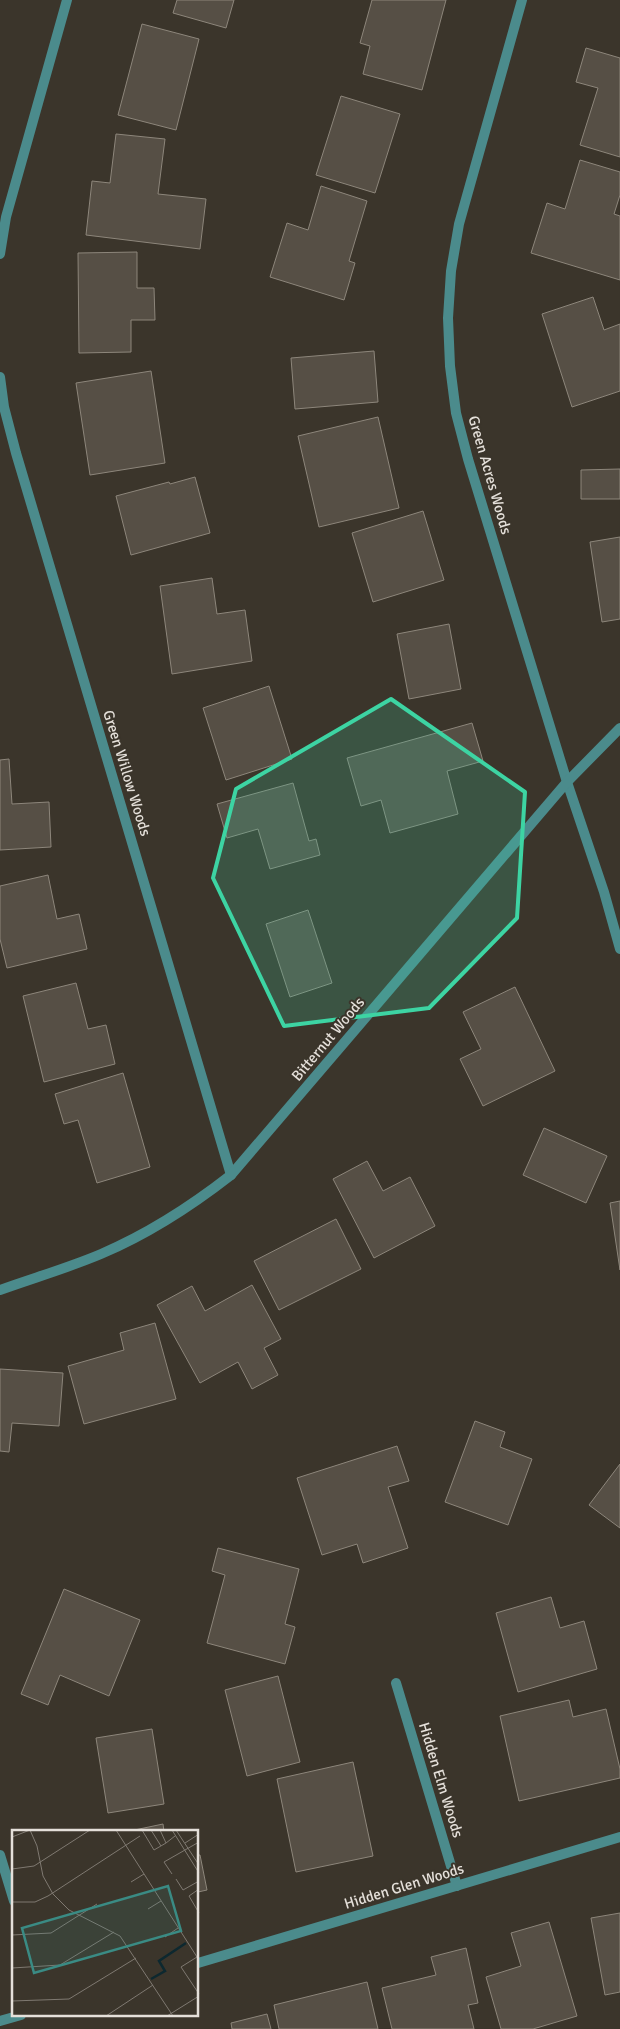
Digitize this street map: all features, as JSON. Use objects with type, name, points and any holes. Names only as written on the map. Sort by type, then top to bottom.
[{"type":"street","points":[[0,254],[6,217],[67,0]]},
{"type":"street","name":"Green Acres Woods","points":[[522,0],[459,224],[451,271],[448,318],[450,366],[456,413],[468,459],[567,782],[604,892],[620,949]]},
{"type":"street","name":"Green Willow Woods","points":[[0,377],[4,407],[19,462],[231,1175]]},
{"type":"street","name":"Bitternut Woods","points":[[0,1290],[100,1255],[148,1232],[194,1204],[231,1175],[567,782],[620,728]]},
{"type":"street","name":"Hidden Elm Woods","points":[[396,1683],[457,1886]]},
{"type":"street","name":"Hidden Glen Woods","points":[[199,1963],[620,1837]]},
{"type":"street","points":[[0,1855],[12,1894]]},
{"type":"street","points":[[0,2021],[18,2016]]},
{"type":"highlighted area","points":[[391,699],[525,792],[517,918],[429,1008],[284,1026],[213,878],[236,789]]},
{"type":"building","points":[[177,0],[234,0],[226,28],[173,13]]},
{"type":"building","points":[[372,0],[446,0],[422,90],[363,74],[370,46],[360,43]]},
{"type":"building","points":[[142,24],[199,39],[176,130],[118,115]]},
{"type":"building","points":[[586,48],[620,58],[620,157],[580,145],[598,88],[576,82]]},
{"type":"building","points":[[341,96],[400,114],[375,193],[316,175]]},
{"type":"building","points":[[116,134],[165,139],[158,194],[206,199],[200,249],[86,235],[92,181],[110,183]]},
{"type":"building","points":[[580,160],[620,172],[620,195],[614,214],[620,216],[620,280],[531,253],[547,203],[565,209]]},
{"type":"building","points":[[321,186],[367,201],[349,261],[355,263],[344,300],[270,277],[287,223],[308,230]]},
{"type":"building","points":[[137,252],[137,288],[154,288],[155,320],[131,320],[131,352],[79,353],[78,253]]},
{"type":"building","points":[[593,297],[604,330],[620,324],[620,391],[572,407],[542,314]]},
{"type":"building","points":[[374,351],[378,402],[295,409],[291,358]]},
{"type":"building","points":[[151,371],[165,463],[90,475],[76,383]]},
{"type":"building","points":[[378,417],[399,508],[319,527],[298,436]]},
{"type":"building","points":[[620,469],[620,499],[581,499],[581,470]]},
{"type":"building","points":[[195,477],[210,533],[131,555],[116,496]]},
{"type":"building","points":[[423,511],[444,580],[373,602],[352,533]]},
{"type":"building","points":[[620,537],[620,619],[602,622],[590,542]]},
{"type":"building","points":[[212,578],[217,614],[245,610],[252,661],[172,674],[160,586]]},
{"type":"building","points":[[449,624],[461,689],[409,699],[397,634]]},
{"type":"building","points":[[269,686],[292,759],[226,780],[203,708]]},
{"type":"building","points":[[472,723],[483,761],[447,771],[458,814],[390,833],[381,800],[361,806],[347,758]]},
{"type":"building","points":[[9,759],[12,804],[49,802],[51,847],[0,850],[0,760]]},
{"type":"building","points":[[293,783],[309,841],[316,839],[320,855],[270,869],[258,829],[227,838],[217,804]]},
{"type":"building","points":[[48,875],[57,919],[79,914],[87,949],[7,968],[0,939],[0,886]]},
{"type":"building","points":[[308,910],[332,983],[290,997],[266,924]]},
{"type":"building","points":[[76,983],[88,1029],[106,1025],[115,1064],[44,1082],[23,996]]},
{"type":"building","points":[[515,987],[555,1071],[483,1106],[460,1059],[481,1049],[463,1012]]},
{"type":"building","points":[[123,1073],[150,1167],[97,1183],[78,1120],[64,1124],[55,1094]]},
{"type":"building","points":[[544,1128],[607,1156],[586,1203],[523,1175]]},
{"type":"building","points":[[367,1161],[383,1191],[410,1177],[435,1226],[374,1258],[333,1179]]},
{"type":"building","points":[[620,1201],[620,1270],[610,1203]]},
{"type":"building","points":[[336,1219],[361,1269],[279,1310],[254,1261]]},
{"type":"building","points":[[252,1285],[281,1339],[264,1348],[278,1375],[252,1389],[238,1362],[200,1383],[157,1305],[192,1286],[205,1311]]},
{"type":"building","points":[[155,1323],[176,1399],[84,1424],[68,1366],[124,1350],[120,1333]]},
{"type":"building","points":[[0,1369],[63,1373],[59,1426],[12,1423],[9,1452],[0,1451]]},
{"type":"building","points":[[475,1421],[505,1432],[500,1447],[532,1459],[508,1525],[445,1502]]},
{"type":"building","points":[[397,1446],[409,1481],[388,1487],[408,1548],[363,1563],[357,1544],[322,1555],[297,1478]]},
{"type":"building","points":[[620,1464],[620,1528],[589,1505]]},
{"type":"building","points":[[218,1548],[299,1569],[285,1624],[295,1627],[285,1664],[207,1643],[225,1575],[212,1571]]},
{"type":"building","points":[[64,1589],[140,1620],[109,1696],[60,1675],[48,1705],[21,1694]]},
{"type":"building","points":[[551,1597],[560,1628],[584,1621],[597,1669],[518,1692],[496,1613]]},
{"type":"building","points":[[278,1676],[300,1762],[247,1776],[225,1690]]},
{"type":"building","points":[[569,1700],[573,1717],[606,1709],[620,1769],[620,1778],[519,1801],[500,1716]]},
{"type":"building","points":[[152,1729],[164,1804],[108,1813],[96,1738]]},
{"type":"building","points":[[353,1762],[373,1856],[296,1872],[277,1779]]},
{"type":"building","points":[[163,1824],[164,1830],[134,1830]]},
{"type":"building","points":[[199,1855],[200,1855],[207,1890],[199,1892]]},
{"type":"building","points":[[620,1913],[620,1992],[605,1995],[591,1918]]},
{"type":"building","points":[[549,1922],[577,2016],[533,2029],[501,2029],[486,1977],[521,1966],[511,1933]]},
{"type":"building","points":[[466,1948],[478,2003],[468,2005],[474,2029],[392,2029],[382,1988],[436,1975],[431,1957]]},
{"type":"building","points":[[367,1982],[378,2029],[279,2029],[274,2005]]},
{"type":"building","points":[[267,2014],[271,2029],[232,2029],[231,2023]]}]
